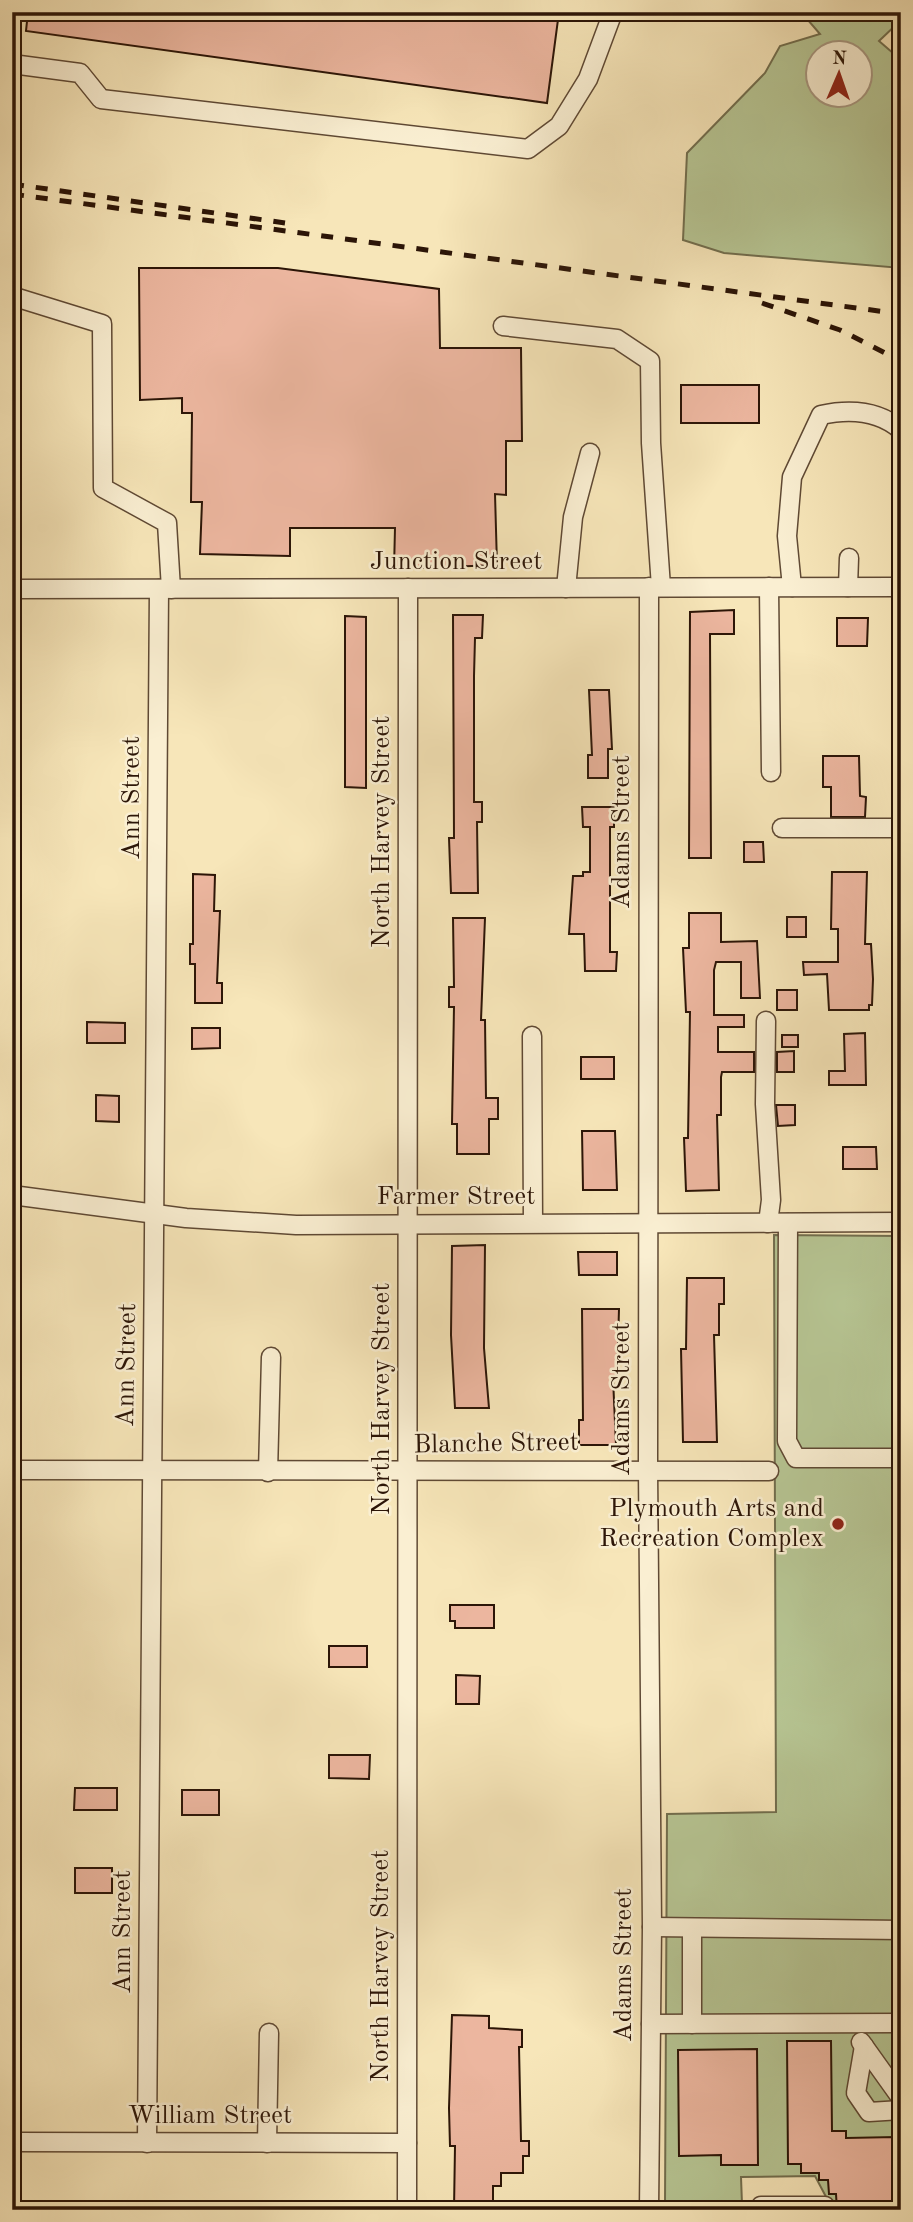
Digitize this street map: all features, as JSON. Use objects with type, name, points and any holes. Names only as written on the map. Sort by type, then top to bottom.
[{"type":"street","points":[[12,64],[80,72],[101,99],[528,149],[559,126],[588,79],[613,12]]},
{"type":"street","name":"Ann Street","points":[[18,298],[102,324],[103,488],[167,523],[155,1214],[147,2143]]},
{"type":"street","name":"Adams Street","points":[[503,326],[617,339],[650,361],[655,587],[648,1223],[652,1927],[649,2210]]},
{"type":"street","points":[[792,587],[788,536],[792,477],[821,415],[850,409],[890,421],[901,430]]},
{"type":"street","points":[[566,588],[573,517],[590,453]]},
{"type":"street","points":[[848,587],[849,558]]},
{"type":"street","points":[[769,587],[771,772]]},
{"type":"street","name":"Junction Street","points":[[12,589],[901,587]]},
{"type":"street","name":"North Harvey Street","points":[[407,2210],[408,588]]},
{"type":"street","points":[[782,828],[901,828]]},
{"type":"street","points":[[766,1021],[765,1104],[771,1200],[768,1223]]},
{"type":"street","points":[[532,1036],[533,1223]]},
{"type":"street","name":"Farmer Street","points":[[12,1195],[155,1214],[283,1224],[901,1222]]},
{"type":"street","points":[[788,1223],[787,1441],[796,1458],[901,1458]]},
{"type":"street","points":[[268,1472],[271,1357]]},
{"type":"street","name":"Blanche Street","points":[[12,1470],[769,1471]]},
{"type":"street","points":[[652,1927],[901,1930]]},
{"type":"street","points":[[692,1928],[692,2024]]},
{"type":"street","points":[[851,2023],[901,2098]]},
{"type":"street","points":[[651,2024],[901,2024]]},
{"type":"street","points":[[267,2143],[269,2033]]},
{"type":"street","points":[[864,2046],[856,2093],[869,2112],[901,2109]]},
{"type":"street","name":"William Street","points":[[12,2142],[407,2143]]},
{"type":"street","points":[[758,2210],[761,2206],[825,2206],[826,2210]]},
{"type":"green space","points":[[801,12],[901,12],[901,20],[879,41],[901,60],[901,268],[724,253],[683,240],[687,153],[765,73],[780,46],[804,39],[804,108],[874,108],[874,38],[807,38],[820,34]]},
{"type":"green space","name":"Plymouth Arts and Recreation Complex","points":[[774,1235],[901,1236],[901,2210],[833,2210],[815,2176],[741,2177],[742,2204],[665,2205],[667,1814],[776,1812]]},
{"type":"building","points":[[28,12],[559,12],[547,103],[26,31]]},
{"type":"building","points":[[139,268],[278,268],[439,289],[440,348],[521,348],[522,441],[506,441],[506,495],[495,494],[497,565],[394,569],[395,528],[290,528],[290,556],[200,554],[202,502],[191,502],[192,413],[182,413],[182,398],[140,400]]},
{"type":"building","points":[[681,385],[759,385],[759,423],[681,423]]},
{"type":"building","points":[[734,610],[734,634],[710,634],[711,858],[689,858],[690,612]]},
{"type":"building","points":[[453,615],[483,615],[482,638],[475,638],[474,676],[474,802],[482,802],[482,822],[477,822],[478,893],[451,893],[449,838],[454,838]]},
{"type":"building","points":[[345,616],[366,617],[366,788],[345,787]]},
{"type":"building","points":[[837,618],[868,618],[867,646],[837,646]]},
{"type":"building","points":[[589,690],[609,690],[612,749],[608,749],[608,778],[588,778],[588,755],[592,755]]},
{"type":"building","points":[[823,756],[859,756],[860,796],[866,797],[865,817],[831,817],[831,787],[823,787]]},
{"type":"building","points":[[582,807],[614,807],[614,827],[610,827],[610,952],[617,952],[616,971],[585,971],[584,934],[569,934],[573,876],[583,876],[583,872],[590,872],[590,827],[583,827]]},
{"type":"building","points":[[744,842],[763,842],[764,862],[744,862]]},
{"type":"building","points":[[832,872],[867,872],[865,944],[871,944],[873,979],[872,1005],[869,1005],[869,1010],[829,1010],[827,974],[804,975],[803,962],[838,962],[838,929],[831,929]]},
{"type":"building","points":[[193,874],[215,875],[214,911],[220,911],[217,983],[222,983],[222,1003],[195,1003],[195,964],[190,964],[190,944],[193,944]]},
{"type":"building","points":[[689,913],[721,913],[721,942],[757,941],[760,998],[741,998],[741,962],[716,962],[714,970],[714,1015],[744,1015],[744,1027],[718,1027],[718,1052],[754,1052],[754,1072],[722,1072],[721,1115],[717,1115],[719,1190],[686,1191],[684,1138],[688,1138],[690,1012],[686,1012],[683,948],[689,948]]},
{"type":"building","points":[[787,917],[806,917],[806,937],[787,937]]},
{"type":"building","points":[[453,918],[485,918],[481,1020],[485,1020],[486,1098],[498,1098],[498,1119],[489,1119],[489,1154],[457,1154],[457,1124],[452,1124],[454,1007],[449,1007],[449,987],[454,987]]},
{"type":"building","points":[[777,990],[797,990],[797,1010],[777,1010]]},
{"type":"building","points":[[87,1022],[125,1023],[125,1043],[87,1043]]},
{"type":"building","points":[[192,1028],[220,1028],[220,1048],[192,1049]]},
{"type":"building","points":[[865,1033],[866,1085],[829,1085],[829,1071],[845,1071],[844,1034]]},
{"type":"building","points":[[782,1035],[798,1035],[798,1047],[782,1047]]},
{"type":"building","points":[[794,1051],[794,1072],[777,1072],[777,1052]]},
{"type":"building","points":[[581,1057],[614,1057],[614,1079],[581,1079]]},
{"type":"building","points":[[96,1095],[119,1096],[119,1122],[96,1121]]},
{"type":"building","points":[[776,1105],[795,1105],[795,1125],[778,1126]]},
{"type":"building","points":[[582,1131],[615,1131],[617,1190],[583,1190]]},
{"type":"building","points":[[843,1147],[876,1147],[877,1169],[843,1169]]},
{"type":"building","points":[[485,1245],[484,1348],[489,1408],[455,1408],[451,1335],[452,1246]]},
{"type":"building","points":[[578,1252],[617,1252],[617,1275],[579,1275]]},
{"type":"building","points":[[687,1278],[724,1278],[724,1304],[719,1304],[719,1335],[714,1335],[717,1442],[683,1442],[681,1349],[686,1349]]},
{"type":"building","points":[[582,1309],[619,1309],[617,1378],[613,1378],[616,1445],[579,1445],[579,1420],[583,1420]]},
{"type":"building","points":[[450,1605],[494,1605],[494,1628],[455,1628],[455,1621],[450,1621]]},
{"type":"building","points":[[329,1646],[367,1646],[367,1667],[329,1667]]},
{"type":"building","points":[[456,1675],[480,1676],[479,1704],[456,1704]]},
{"type":"building","points":[[329,1755],[370,1755],[369,1779],[329,1778]]},
{"type":"building","points":[[75,1788],[117,1788],[117,1810],[74,1810]]},
{"type":"building","points":[[182,1790],[219,1790],[219,1815],[182,1815]]},
{"type":"building","points":[[75,1868],[112,1868],[112,1893],[75,1893]]},
{"type":"building","points":[[452,2015],[489,2016],[489,2028],[522,2030],[522,2047],[519,2047],[521,2141],[529,2141],[529,2156],[523,2156],[523,2173],[501,2173],[501,2186],[493,2186],[493,2210],[454,2210],[455,2146],[450,2146],[449,2108]]},
{"type":"building","points":[[787,2041],[831,2041],[832,2131],[846,2131],[846,2138],[896,2137],[896,2155],[901,2154],[901,2210],[837,2210],[836,2194],[829,2194],[828,2180],[819,2180],[819,2173],[801,2173],[801,2164],[788,2164]]},
{"type":"building","points":[[757,2049],[758,2165],[721,2165],[721,2155],[679,2156],[678,2050]]},
{"type":"railway","points":[[12,184],[285,223]]},
{"type":"railway","points":[[12,194],[901,314]]},
{"type":"railway","points":[[762,303],[840,330],[901,361]]},
{"type":"place","name":"Plymouth Arts and Recreation Complex","points":[[838,1524]]}]
